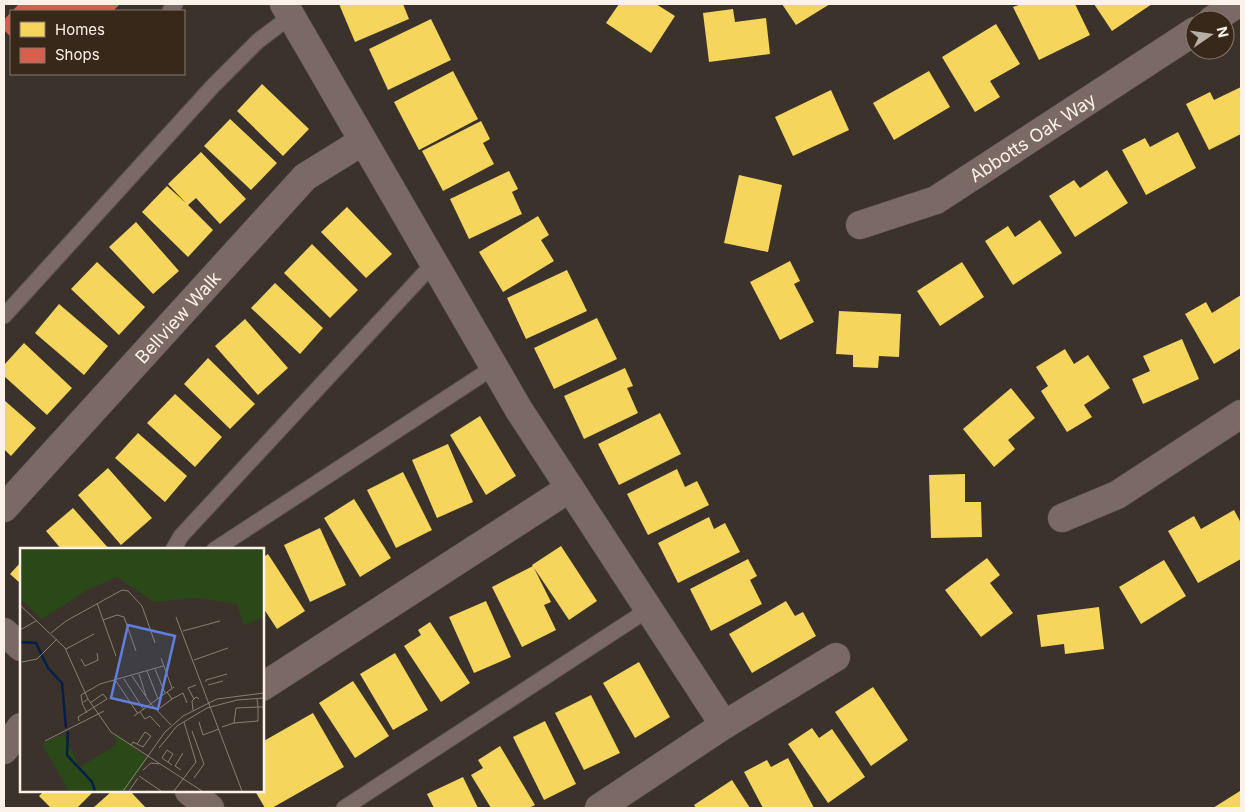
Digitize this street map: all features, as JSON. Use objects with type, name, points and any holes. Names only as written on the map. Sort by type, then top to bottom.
[{"type":"street","points":[[288,10],[519,410],[724,725]]},
{"type":"street","name":"Abbotts Oak Way","points":[[860,225],[936,200],[1185,38]]},
{"type":"street","name":"Bellview Walk","points":[[4,508],[305,177],[363,141]]},
{"type":"street","points":[[1062,518],[1117,495],[1241,414]]},
{"type":"street","points":[[264,685],[570,488]]},
{"type":"street","points":[[4,632],[20,646]]},
{"type":"street","points":[[599,808],[724,725],[836,657]]},
{"type":"street","points":[[4,750],[20,728]]},
{"type":"street","points":[[190,792],[210,808]]},
{"type":"lane","points":[[4,316],[213,86],[288,10]]},
{"type":"lane","points":[[174,548],[181,536],[434,263]]},
{"type":"lane","points":[[217,548],[494,367]]},
{"type":"lane","points":[[344,808],[648,610]]},
{"type":"building: Homes","points":[[339,4],[403,4],[409,19],[355,42]]},
{"type":"building: Homes","points":[[619,4],[656,4],[675,16],[651,53],[606,23]]},
{"type":"building: Homes","points":[[782,4],[830,4],[796,25]]},
{"type":"building: Homes","points":[[1021,4],[1075,4],[1090,35],[1039,60],[1013,7]]},
{"type":"building: Homes","points":[[1094,4],[1152,4],[1112,31]]},
{"type":"building: Homes","points":[[733,9],[735,22],[766,18],[770,54],[709,62],[703,13]]},
{"type":"building: Homes","points":[[431,19],[451,60],[388,90],[369,49]]},
{"type":"building: Homes","points":[[996,24],[1020,64],[990,81],[1000,97],[975,112],[942,57]]},
{"type":"building: Homes","points":[[453,71],[478,119],[419,150],[394,102]]},
{"type":"building: Homes","points":[[929,71],[950,107],[894,140],[873,103]]},
{"type":"building: Homes","points":[[262,84],[309,129],[283,156],[237,111]]},
{"type":"building: Homes","points":[[1241,87],[1241,134],[1209,150],[1186,104],[1210,92],[1214,100]]},
{"type":"building: Homes","points":[[831,90],[849,130],[793,156],[775,117]]},
{"type":"building: Homes","points":[[230,119],[277,163],[251,190],[204,146]]},
{"type":"building: Homes","points":[[481,121],[490,139],[483,143],[494,164],[443,191],[422,151]]},
{"type":"building: Homes","points":[[1178,132],[1196,168],[1146,195],[1122,150],[1145,138],[1150,147]]},
{"type":"building: Homes","points":[[201,152],[246,199],[220,224],[196,198],[188,205],[213,230],[188,257],[142,212],[167,186],[186,203],[168,184]]},
{"type":"building: Homes","points":[[1107,170],[1128,203],[1075,237],[1049,196],[1074,180],[1080,188]]},
{"type":"building: Homes","points":[[509,171],[518,189],[512,192],[522,214],[469,239],[450,199]]},
{"type":"building: Homes","points":[[739,175],[782,185],[768,252],[724,243]]},
{"type":"building: Homes","points":[[347,207],[392,254],[366,278],[321,232]]},
{"type":"building: Homes","points":[[538,216],[549,235],[541,240],[554,261],[503,292],[479,252]]},
{"type":"building: Homes","points":[[1040,220],[1062,253],[1013,285],[985,241],[1008,226],[1015,237]]},
{"type":"building: Homes","points":[[136,222],[179,271],[153,294],[109,247]]},
{"type":"building: Homes","points":[[312,244],[358,290],[330,318],[284,273]]},
{"type":"building: Homes","points":[[790,261],[800,281],[794,284],[814,322],[780,340],[750,282]]},
{"type":"building: Homes","points":[[97,262],[145,307],[119,335],[71,289]]},
{"type":"building: Homes","points":[[962,262],[984,297],[940,326],[917,291]]},
{"type":"building: Homes","points":[[567,270],[587,311],[526,339],[507,298]]},
{"type":"building: Homes","points":[[275,283],[323,328],[300,354],[251,308]]},
{"type":"building: Homes","points":[[1241,295],[1241,348],[1214,364],[1185,314],[1206,302],[1212,313]]},
{"type":"building: Homes","points":[[59,304],[108,346],[84,375],[35,333]]},
{"type":"building: Homes","points":[[839,311],[901,314],[899,357],[879,356],[878,368],[853,367],[853,355],[836,354]]},
{"type":"building: Homes","points":[[597,318],[617,359],[554,389],[534,348]]},
{"type":"building: Homes","points":[[245,319],[288,368],[258,395],[215,346]]},
{"type":"building: Homes","points":[[1182,339],[1199,379],[1143,404],[1132,379],[1150,371],[1143,356]]},
{"type":"building: Homes","points":[[24,343],[72,388],[47,415],[4,376],[4,365]]},
{"type":"building: Homes","points":[[1065,349],[1074,364],[1088,355],[1110,388],[1084,405],[1092,417],[1067,432],[1041,391],[1048,386],[1036,367]]},
{"type":"building: Homes","points":[[208,358],[255,404],[230,429],[184,384]]},
{"type":"building: Homes","points":[[625,368],[633,386],[627,388],[638,413],[584,439],[564,396]]},
{"type":"building: Homes","points":[[1011,388],[1035,418],[1008,440],[1015,449],[994,467],[963,429]]},
{"type":"building: Homes","points":[[175,394],[222,437],[195,467],[147,423]]},
{"type":"building: Homes","points":[[4,400],[36,428],[11,456],[4,449]]},
{"type":"building: Homes","points":[[660,413],[681,454],[619,485],[598,444]]},
{"type":"building: Homes","points":[[480,416],[516,476],[486,495],[450,435]]},
{"type":"building: Homes","points":[[138,433],[187,476],[165,502],[115,458]]},
{"type":"building: Homes","points":[[448,444],[473,502],[437,518],[412,460]]},
{"type":"building: Homes","points":[[108,468],[152,518],[121,545],[78,495]]},
{"type":"building: Homes","points":[[677,469],[685,487],[697,481],[709,505],[648,535],[627,494]]},
{"type":"building: Homes","points":[[403,472],[432,530],[396,548],[367,490]]},
{"type":"building: Homes","points":[[965,474],[965,502],[981,502],[982,537],[931,538],[929,475]]},
{"type":"building: Homes","points":[[354,499],[391,558],[360,577],[324,518]]},
{"type":"building: Homes","points":[[73,508],[108,548],[60,548],[46,531]]},
{"type":"building: Homes","points":[[1234,510],[1241,523],[1241,559],[1198,583],[1168,531],[1194,516],[1201,529]]},
{"type":"building: Homes","points":[[709,517],[714,529],[725,523],[740,552],[678,583],[658,543]]},
{"type":"building: Homes","points":[[320,528],[346,585],[310,602],[284,545]]},
{"type":"building: Homes","points":[[561,546],[597,601],[569,620],[532,565]]},
{"type":"building: Homes","points":[[268,554],[305,611],[277,629],[264,609],[264,557]]},
{"type":"building: Homes","points":[[987,558],[1000,575],[990,583],[1013,613],[981,637],[945,590]]},
{"type":"building: Homes","points":[[748,559],[757,576],[750,580],[762,604],[711,631],[690,589]]},
{"type":"building: Homes","points":[[1164,560],[1186,596],[1141,624],[1119,587]]},
{"type":"building: Homes","points":[[20,563],[20,583],[10,574]]},
{"type":"building: Homes","points":[[533,566],[551,602],[544,605],[556,630],[522,647],[492,587]]},
{"type":"building: Homes","points":[[486,601],[511,657],[474,673],[449,617]]},
{"type":"building: Homes","points":[[786,601],[795,616],[803,612],[816,636],[752,673],[729,634]]},
{"type":"building: Homes","points":[[1099,607],[1104,649],[1065,654],[1064,644],[1041,647],[1037,615]]},
{"type":"building: Homes","points":[[430,622],[470,683],[441,702],[404,646],[421,635],[418,630]]},
{"type":"building: Homes","points":[[395,653],[428,710],[393,730],[360,674]]},
{"type":"building: Homes","points":[[639,662],[670,717],[635,738],[603,683]]},
{"type":"building: Homes","points":[[353,681],[389,736],[355,758],[319,703]]},
{"type":"building: Homes","points":[[873,687],[908,740],[871,766],[835,712]]},
{"type":"building: Homes","points":[[591,695],[620,753],[584,770],[555,713]]},
{"type":"building: Homes","points":[[313,713],[344,767],[272,808],[265,808],[256,792],[264,792],[264,741]]},
{"type":"building: Homes","points":[[545,721],[576,784],[544,800],[513,737]]},
{"type":"building: Homes","points":[[812,728],[819,738],[832,729],[865,777],[828,803],[788,744]]},
{"type":"building: Homes","points":[[500,746],[535,805],[529,808],[491,808],[471,775],[483,768],[478,760]]},
{"type":"building: Homes","points":[[788,758],[814,808],[763,808],[744,772],[767,760],[771,767]]},
{"type":"building: Homes","points":[[463,777],[478,808],[434,808],[427,794]]},
{"type":"building: Homes","points":[[732,780],[750,808],[696,808],[694,805]]},
{"type":"building: Homes","points":[[1240,791],[1241,808],[1213,808]]},
{"type":"building: Homes","points":[[43,792],[93,792],[77,808],[51,808],[39,796]]},
{"type":"building: Homes","points":[[111,792],[131,792],[146,808],[93,808]]},
{"type":"building: Shops","points":[[120,4],[114,10],[13,10],[18,5]]},
{"type":"building: Shops","points":[[10,13],[10,36],[4,30],[4,20]]}]
